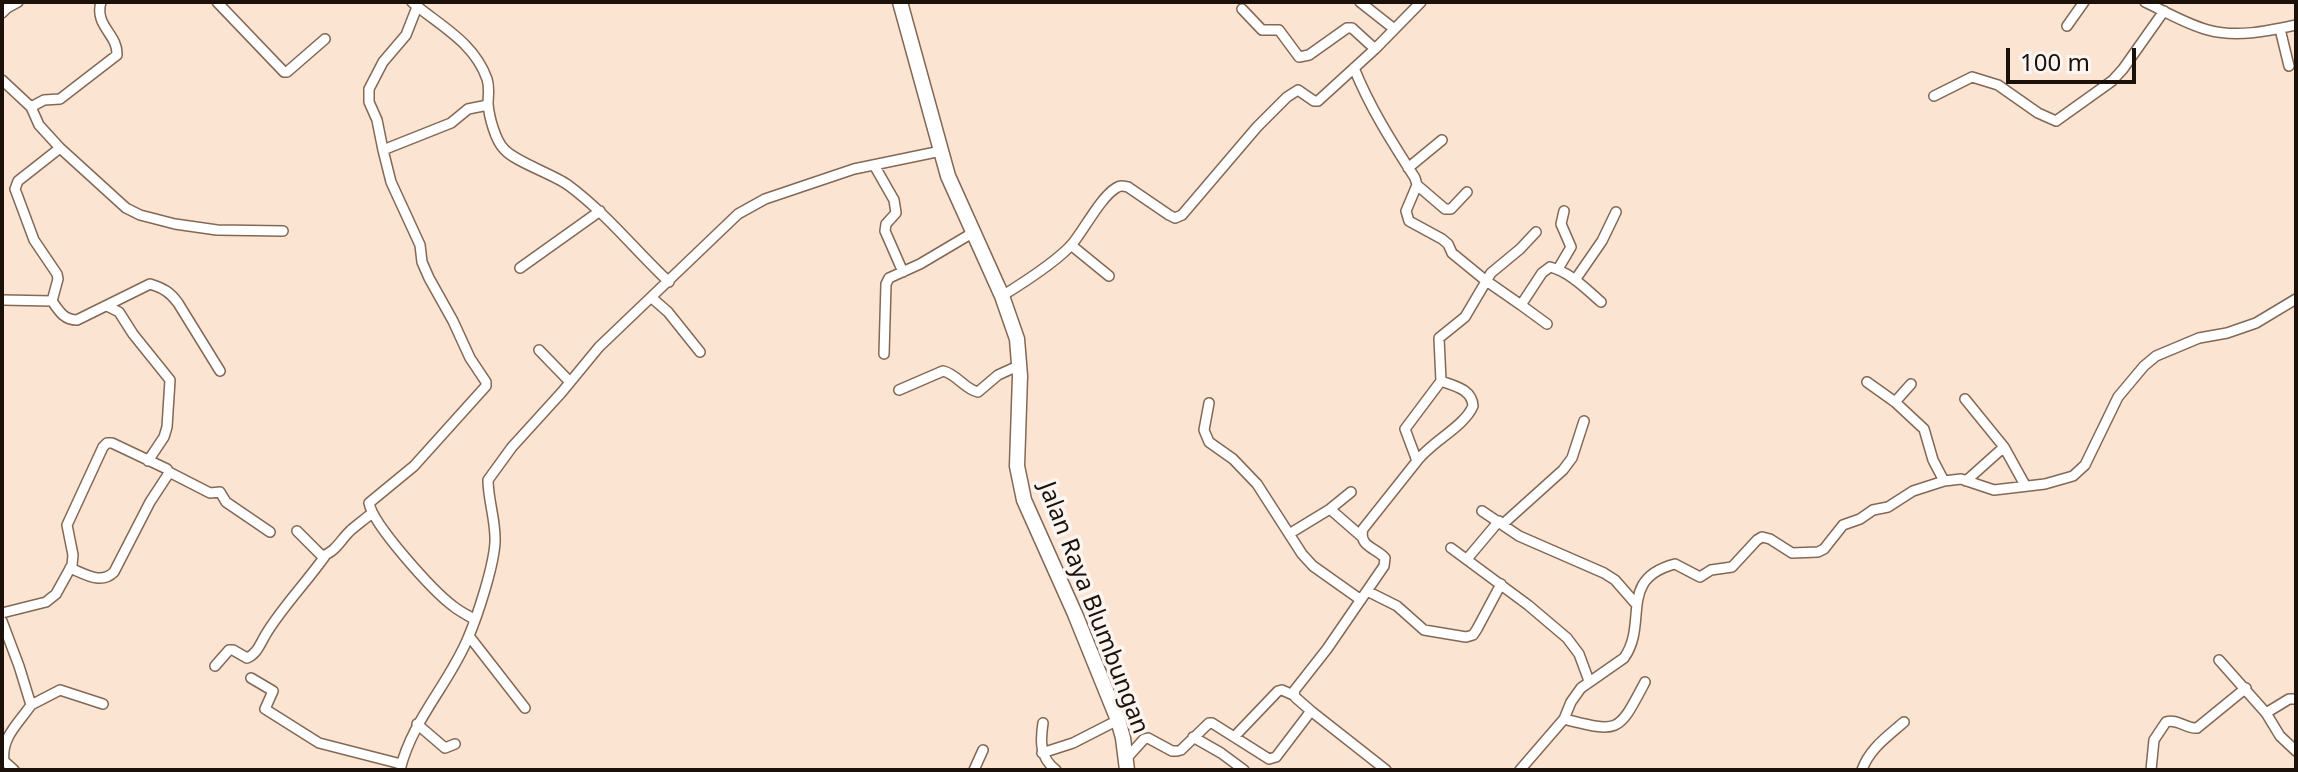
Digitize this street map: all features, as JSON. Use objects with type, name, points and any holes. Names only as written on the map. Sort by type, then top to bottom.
[{"type":"main road","name":"Jalan Raya Blumbungan","points":[[900,2],[952,186],[1002,296],[1017,339],[1020,365],[1017,466],[1024,500],[1118,720],[1127,765]]},
{"type":"street","points":[[2,13],[18,2]]},
{"type":"street","points":[[31,107],[44,100],[60,99],[117,55],[118,49],[99,18],[101,2]]},
{"type":"street","points":[[217,2],[280,71],[287,72],[325,39]]},
{"type":"street","points":[[1360,2],[1393,28]]},
{"type":"street","points":[[1002,296],[1071,245],[1116,187],[1128,187],[1175,218],[1182,215],[1257,127],[1294,91],[1303,91],[1318,101],[1421,2]]},
{"type":"street","points":[[2067,26],[2084,2]]},
{"type":"street","points":[[2145,2],[2190,24],[2223,33],[2239,34],[2296,25]]},
{"type":"street","points":[[474,619],[438,592],[384,530],[369,507],[371,500],[414,466],[486,386],[422,262],[420,245],[391,182],[379,126],[369,102],[369,89],[383,62],[406,35],[415,4],[453,33],[475,55],[488,82],[488,105],[506,152],[558,178],[600,211],[669,282]]},
{"type":"street","points":[[1242,9],[1262,30],[1279,30],[1299,57],[1309,55],[1347,28],[1352,28],[1375,49]]},
{"type":"street","points":[[1934,96],[1972,77],[1998,85],[2038,113],[2056,121],[2112,81],[2164,11]]},
{"type":"street","points":[[2280,29],[2289,66]]},
{"type":"street","points":[[1354,68],[1372,107],[1417,185],[1448,210],[1467,192]]},
{"type":"street","points":[[2,80],[31,107],[39,125],[60,148],[126,208],[175,224],[217,230],[283,231]]},
{"type":"street","points":[[383,150],[451,123],[468,109],[488,105]]},
{"type":"street","points":[[1408,168],[1442,140]]},
{"type":"street","points":[[60,148],[18,181],[15,189],[34,240],[57,274],[52,301],[62,316],[77,320],[150,284],[163,288],[172,294],[220,371]]},
{"type":"street","points":[[251,678],[273,691],[265,709],[319,743],[400,767],[417,724],[469,636],[489,571],[495,543],[488,480],[512,447],[599,347],[738,214],[780,194],[854,169],[941,151]]},
{"type":"street","points":[[874,165],[894,200],[896,213],[886,224],[885,231],[903,272]]},
{"type":"street","points":[[1417,185],[1406,211],[1409,221],[1442,239],[1452,253],[1485,280],[1547,324]]},
{"type":"street","points":[[520,268],[600,211]]},
{"type":"street","points":[[1558,269],[1571,247],[1561,224],[1564,211]]},
{"type":"street","points":[[1575,280],[1602,241],[1616,212]]},
{"type":"street","points":[[884,354],[886,284],[889,278],[920,264],[974,232]]},
{"type":"street","points":[[1417,461],[1405,429],[1441,381],[1441,335],[1458,325],[1485,280],[1536,232]]},
{"type":"street","points":[[1071,245],[1109,276]]},
{"type":"street","points":[[1521,305],[1546,268],[1550,267],[1575,280],[1601,302]]},
{"type":"street","points":[[652,298],[668,312],[700,352]]},
{"type":"street","points":[[1520,770],[1564,719],[1581,688],[1624,658],[1634,631],[1636,604],[1645,580],[1653,573],[1672,564],[1700,577],[1715,569],[1728,569],[1762,537],[1792,553],[1818,552],[1829,544],[1843,525],[1873,510],[1888,507],[1907,493],[1944,481],[1966,481],[1989,490],[2064,480],[2081,471],[2118,397],[2156,356],[2199,338],[2256,323],[2296,299]]},
{"type":"street","points":[[2,300],[52,301]]},
{"type":"street","points":[[107,306],[119,312],[170,380],[167,427],[148,461]]},
{"type":"street","points":[[539,350],[570,382]]},
{"type":"street","points":[[899,390],[943,371],[954,374],[978,392],[998,375],[1020,365]]},
{"type":"street","points":[[1361,536],[1363,529],[1425,451],[1464,419],[1473,406],[1465,390],[1441,381]]},
{"type":"street","points":[[1867,382],[1924,429],[1933,460],[1944,481]]},
{"type":"street","points":[[1895,402],[1911,384]]},
{"type":"street","points":[[1965,399],[2004,447],[2025,485]]},
{"type":"street","points":[[1209,403],[1204,430],[1209,442],[1233,459],[1257,484],[1313,566],[1361,600]]},
{"type":"street","points":[[1467,559],[1501,523],[1563,470],[1572,458],[1584,421]]},
{"type":"street","points":[[2,613],[51,599],[70,568],[73,555],[67,525],[107,443],[210,493],[220,492],[226,502],[270,532]]},
{"type":"street","points":[[1966,481],[2004,447]]},
{"type":"street","points":[[70,568],[93,577],[110,577],[118,568],[150,502],[169,472]]},
{"type":"street","points":[[1289,534],[1351,492]]},
{"type":"street","points":[[1293,695],[1384,566],[1385,558],[1363,542],[1361,536],[1330,509]]},
{"type":"street","points":[[1482,511],[1519,536],[1604,573],[1615,580],[1636,604]]},
{"type":"street","points":[[215,666],[229,650],[247,658],[254,654],[281,612],[325,556],[372,513]]},
{"type":"street","points":[[297,531],[325,556]]},
{"type":"street","points":[[1451,548],[1567,638],[1579,654],[1589,681]]},
{"type":"street","points":[[1367,591],[1397,606],[1424,630],[1466,637],[1473,635],[1477,629],[1501,584]]},
{"type":"street","points":[[2,621],[31,705]]},
{"type":"street","points":[[469,636],[525,708]]},
{"type":"street","points":[[2219,660],[2246,688],[2280,736],[2296,751]]},
{"type":"street","points":[[1564,719],[1601,729],[1610,728],[1620,723],[1627,714],[1645,682]]},
{"type":"street","points":[[2151,770],[2154,740],[2166,722],[2173,720],[2197,728],[2246,688]]},
{"type":"street","points":[[14,770],[4,761],[3,748],[16,723],[31,705],[60,690],[103,704]]},
{"type":"street","points":[[1234,737],[1282,690],[1293,695],[1386,770]]},
{"type":"street","points":[[2266,713],[2289,699],[2296,699]]},
{"type":"street","points":[[1127,765],[1144,739],[1177,751],[1209,723],[1260,755],[1269,759],[1276,757],[1311,711]]},
{"type":"street","points":[[1042,753],[1073,743],[1118,720]]},
{"type":"street","points":[[1862,770],[1873,750],[1904,722]]},
{"type":"street","points":[[1043,723],[1042,753],[1056,770]]},
{"type":"street","points":[[417,724],[445,748],[455,744]]},
{"type":"street","points":[[1193,737],[1244,770]]},
{"type":"street","points":[[974,770],[983,750]]}]
